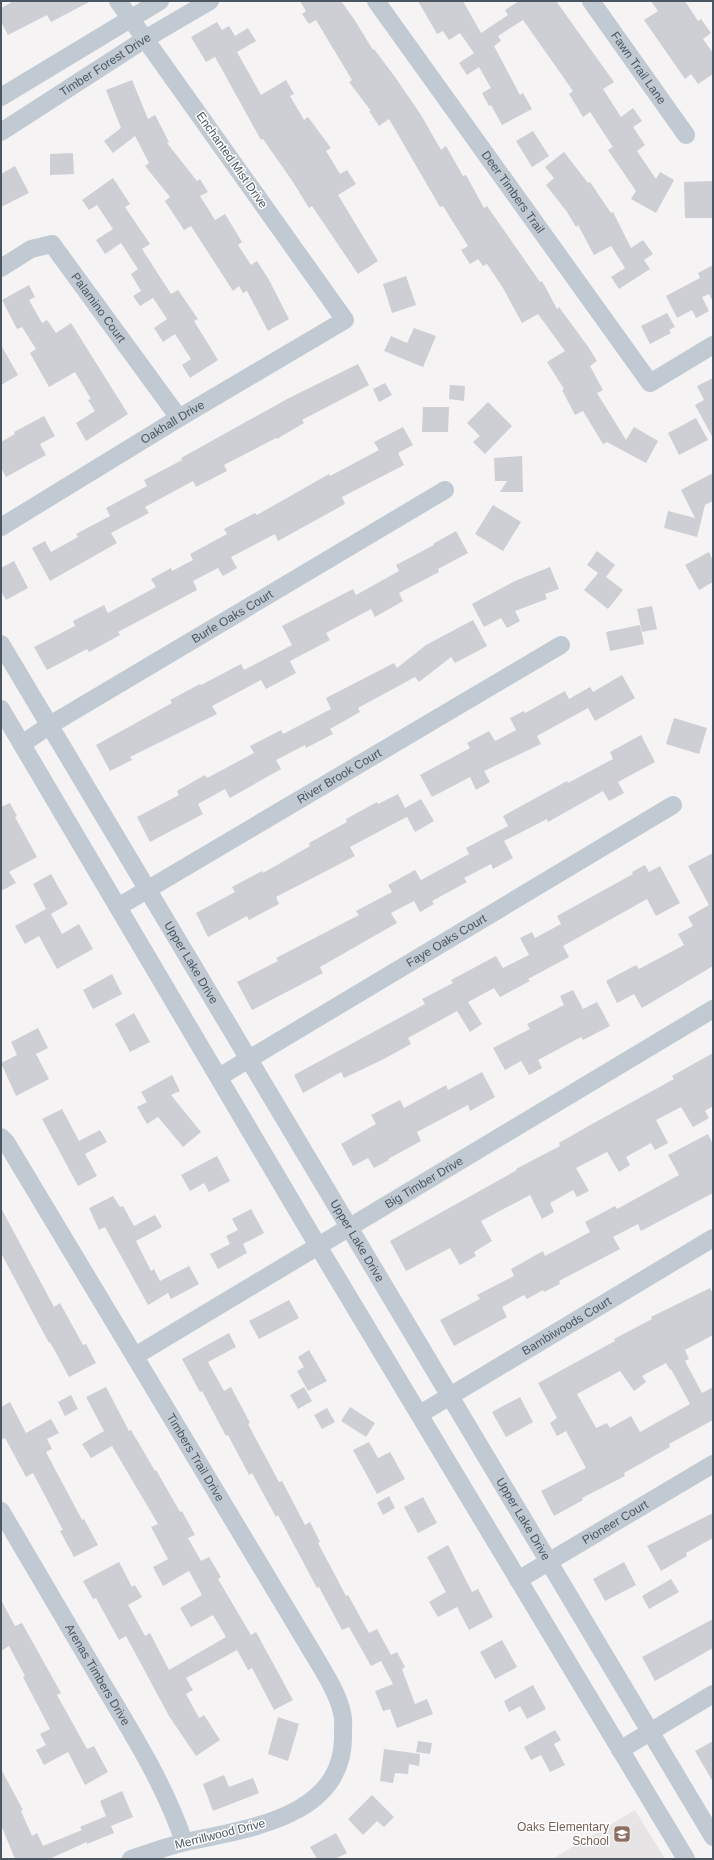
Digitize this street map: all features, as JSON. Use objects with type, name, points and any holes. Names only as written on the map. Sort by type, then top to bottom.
[{"type":"street","name":"Enchanted Mist Drive","points":[[118,1],[345,320]]},
{"type":"street","name":"Timber Forest Drive","points":[[1,96],[160,1]]},
{"type":"street","name":"Timber Forest Drive","points":[[1,132],[145,39],[210,1]]},
{"type":"street","name":"Deer Timbers Trail","points":[[376,1],[650,383],[713,346]]},
{"type":"street","name":"Fawn Trail Lane","points":[[591,1],[686,135]]},
{"type":"street","name":"Palamino Court","points":[[1,268],[31,249],[52,244],[179,418]]},
{"type":"street","name":"Oakhall Drive","points":[[1,528],[179,418],[345,320]]},
{"type":"street","name":"Burle Oaks Court","points":[[22,744],[50,725],[445,490]]},
{"type":"street","name":"Upper Lake Drive","points":[[1,644],[713,1837]]},
{"type":"street","name":"River Brook Court","points":[[118,907],[561,645]]},
{"type":"street","points":[[1,709],[318,1246],[686,1859]]},
{"type":"street","name":"Faye Oaks Court","points":[[219,1077],[673,805]]},
{"type":"street","name":"Big Timber Drive","points":[[134,1356],[350,1228],[713,1009]]},
{"type":"street","name":"Timbers Trail Drive","points":[[1,1137],[6,1142],[331,1685],[342,1713],[344,1749],[337,1771],[324,1788]]},
{"type":"street","name":"Bambiwoods Court","points":[[420,1414],[713,1238]]},
{"type":"street","name":"Pioneer Court","points":[[518,1580],[713,1464]]},
{"type":"street","name":"Arenas Timbers Drive","points":[[1,1511],[134,1736],[175,1817],[184,1842]]},
{"type":"street","points":[[620,1750],[713,1694]]},
{"type":"street","name":"Merrillwood Drive","points":[[131,1859],[184,1842],[252,1828],[280,1818],[304,1807],[324,1788]]},
{"type":"shaded area","name":"Oaks Elementary School","points":[[635,1810],[665,1859],[552,1859]]},
{"type":"building","points":[[14,1],[91,1],[51,22],[47,15],[8,35],[1,22],[1,8]]},
{"type":"building","points":[[300,1],[341,1],[373,50],[374,49],[395,77],[421,115],[441,150],[446,146],[463,176],[466,175],[484,208],[487,206],[540,282],[542,281],[557,309],[559,307],[589,348],[597,361],[590,366],[603,390],[597,393],[626,440],[634,427],[658,441],[646,463],[607,442],[603,444],[583,411],[575,415],[562,390],[564,389],[547,362],[565,351],[538,314],[522,323],[503,288],[487,264],[483,266],[478,259],[470,264],[461,250],[468,246],[443,206],[440,207],[389,119],[379,126],[369,111],[371,111],[349,82],[352,80],[316,20],[309,24],[302,14],[306,11]]},
{"type":"building","points":[[418,1],[463,1],[481,33],[508,15],[505,10],[519,1],[556,1],[614,82],[603,89],[621,117],[633,108],[642,121],[633,127],[645,145],[637,151],[656,179],[660,172],[674,180],[656,213],[631,199],[636,191],[608,150],[613,147],[590,112],[583,117],[569,94],[573,91],[523,20],[498,36],[501,41],[494,46],[520,95],[523,93],[532,109],[502,125],[491,105],[489,106],[482,93],[491,88],[479,67],[467,75],[459,63],[474,53],[460,33],[449,40],[443,31],[437,34]]},
{"type":"building","points":[[651,1],[685,1],[698,21],[701,19],[711,33],[703,39],[713,53],[713,74],[698,84],[691,74],[685,79],[644,20],[658,11]]},
{"type":"building","points":[[217,22],[222,30],[229,26],[235,36],[248,28],[256,41],[237,52],[261,95],[286,80],[294,94],[290,96],[304,120],[308,117],[331,148],[326,151],[340,174],[347,170],[356,184],[338,195],[378,261],[358,274],[312,206],[309,208],[263,139],[261,140],[215,57],[206,62],[191,37]]},
{"type":"building","points":[[132,80],[148,119],[155,115],[169,142],[167,143],[197,181],[200,179],[208,192],[200,196],[215,220],[225,214],[242,242],[238,245],[251,265],[257,261],[269,280],[289,319],[268,331],[247,291],[243,293],[239,286],[233,291],[191,226],[184,230],[165,201],[170,197],[145,166],[149,163],[135,136],[113,153],[104,141],[121,128],[106,90]]},
{"type":"building","points":[[533,131],[549,156],[532,167],[516,141]]},
{"type":"building","points":[[564,152],[588,183],[590,182],[611,213],[613,212],[631,248],[643,240],[653,254],[644,260],[650,269],[619,289],[611,277],[625,268],[611,246],[594,255],[578,225],[576,227],[567,212],[546,185],[554,178],[545,167]]},
{"type":"building","points":[[73,153],[74,174],[50,175],[50,154]]},
{"type":"building","points":[[15,166],[29,193],[1,207],[1,174]]},
{"type":"building","points":[[113,178],[130,204],[125,207],[150,244],[142,249],[171,294],[178,290],[198,319],[194,321],[218,360],[190,378],[182,365],[191,359],[175,334],[163,342],[154,328],[167,319],[153,298],[140,306],[133,296],[141,291],[131,274],[138,269],[121,243],[105,254],[96,240],[113,229],[97,205],[89,210],[82,200]]},
{"type":"building","points":[[712,181],[713,218],[685,218],[684,182]]},
{"type":"building","points":[[713,265],[713,302],[709,294],[702,297],[709,311],[696,318],[692,310],[677,318],[666,296],[700,278],[698,273]]},
{"type":"building","points":[[406,276],[416,305],[392,313],[383,284]]},
{"type":"building","points":[[29,285],[35,297],[29,300],[42,323],[47,320],[56,333],[71,323],[128,414],[86,441],[76,423],[95,411],[88,400],[91,399],[75,372],[49,387],[30,353],[36,349],[22,327],[17,329],[2,300]]},
{"type":"building","points":[[667,313],[675,327],[669,330],[671,333],[650,344],[641,326]]},
{"type":"building","points":[[414,328],[436,336],[423,367],[384,351],[391,336],[407,343]]},
{"type":"building","points":[[1,345],[18,375],[1,385]]},
{"type":"building","points":[[358,364],[369,385],[302,420],[304,423],[277,439],[276,438],[224,465],[227,471],[196,487],[193,481],[145,507],[149,513],[111,533],[117,543],[50,581],[32,548],[45,541],[51,552],[78,537],[76,534],[110,516],[106,508],[147,486],[144,480],[182,460],[181,458],[289,398]]},
{"type":"building","points":[[713,378],[713,438],[695,405],[704,400],[697,386]]},
{"type":"building","points":[[385,383],[392,395],[379,402],[373,389]]},
{"type":"building","points":[[450,385],[465,386],[464,401],[449,399]]},
{"type":"building","points":[[488,402],[512,426],[485,454],[473,442],[480,436],[467,423]]},
{"type":"building","points":[[423,407],[449,407],[448,432],[422,432]]},
{"type":"building","points":[[44,416],[55,436],[40,444],[46,455],[6,477],[1,468],[1,442],[15,434],[14,432]]},
{"type":"building","points":[[696,418],[708,440],[679,455],[668,433]]},
{"type":"building","points":[[403,427],[413,445],[398,453],[404,465],[342,497],[345,504],[278,541],[275,534],[231,557],[237,568],[223,576],[218,568],[193,581],[197,590],[118,632],[120,635],[89,652],[87,649],[47,670],[34,647],[75,626],[73,621],[104,605],[108,613],[156,587],[151,579],[171,568],[172,571],[193,560],[190,554],[227,534],[224,529],[255,513],[257,515],[329,474],[330,476],[379,450],[374,442]]},
{"type":"building","points":[[522,456],[523,492],[500,492],[507,481],[495,481],[494,458]]},
{"type":"building","points":[[713,473],[713,501],[705,505],[697,537],[664,528],[668,511],[695,518],[681,490]]},
{"type":"building","points":[[493,505],[521,522],[503,551],[475,534]]},
{"type":"building","points":[[456,531],[468,553],[438,569],[439,572],[399,593],[403,601],[375,617],[371,609],[326,633],[330,640],[290,661],[296,673],[266,689],[261,680],[212,706],[217,714],[130,757],[132,760],[110,771],[96,745],[172,703],[170,700],[200,684],[201,685],[241,664],[244,670],[292,645],[282,626],[353,589],[356,595],[399,571],[396,565],[434,545],[433,544]]},
{"type":"building","points":[[597,551],[615,565],[606,577],[623,590],[608,609],[584,590],[598,573],[587,565]]},
{"type":"building","points":[[709,552],[713,561],[713,582],[699,590],[685,565]]},
{"type":"building","points":[[14,561],[28,588],[6,600],[1,591],[1,568]]},
{"type":"building","points":[[550,567],[559,589],[545,594],[547,599],[515,611],[520,621],[507,628],[501,618],[484,627],[472,604],[515,581]]},
{"type":"building","points":[[652,606],[657,629],[642,632],[637,609]]},
{"type":"building","points":[[473,620],[487,646],[455,663],[451,657],[419,682],[415,677],[358,708],[360,712],[330,729],[333,734],[306,748],[305,745],[276,760],[281,769],[230,798],[225,789],[198,804],[203,814],[150,842],[137,817],[179,795],[177,791],[205,775],[207,778],[254,753],[250,746],[281,730],[283,734],[331,709],[326,698],[394,663],[397,668],[426,645]]},
{"type":"building","points":[[640,625],[644,644],[610,651],[606,632]]},
{"type":"building","points":[[622,675],[635,698],[595,721],[588,708],[537,736],[541,744],[484,771],[490,782],[476,790],[470,777],[432,797],[420,775],[470,748],[467,743],[489,731],[495,741],[516,730],[510,718],[524,711],[525,713],[565,691],[569,699],[590,687],[593,692]]},
{"type":"building","points":[[674,718],[707,728],[699,754],[666,744]]},
{"type":"building","points":[[641,735],[655,762],[618,782],[624,793],[609,801],[603,791],[548,822],[547,819],[504,841],[513,858],[493,869],[491,864],[464,878],[467,882],[432,901],[434,904],[420,912],[414,901],[391,913],[397,923],[320,967],[323,973],[252,1010],[237,982],[278,961],[276,958],[359,915],[356,911],[392,892],[388,885],[415,870],[421,880],[469,854],[466,848],[508,826],[503,816],[567,781],[568,783],[613,759],[610,752]]},
{"type":"building","points":[[398,794],[405,808],[421,799],[434,821],[415,832],[407,817],[397,822],[350,847],[355,856],[276,897],[279,904],[249,920],[247,916],[208,937],[196,913],[235,892],[232,887],[262,871],[263,873],[310,846],[309,843],[347,822],[346,819],[377,802],[378,804]]},
{"type":"building","points":[[10,803],[17,816],[15,817],[37,857],[9,872],[16,883],[1,891],[1,807]]},
{"type":"building","points":[[713,853],[713,966],[642,1008],[634,994],[617,1003],[606,981],[636,965],[639,969],[684,945],[678,934],[693,926],[688,917],[709,905],[688,866]]},
{"type":"building","points":[[645,865],[649,872],[660,866],[680,903],[656,916],[647,899],[563,946],[569,957],[528,979],[530,981],[500,997],[494,988],[468,1002],[482,1024],[470,1032],[457,1011],[408,1038],[411,1044],[384,1059],[344,1078],[341,1072],[303,1093],[294,1075],[425,1004],[422,999],[453,983],[451,980],[496,956],[503,968],[529,955],[520,938],[532,932],[535,938],[561,924],[557,916],[633,874],[632,872]]},
{"type":"building","points":[[51,874],[68,904],[51,914],[62,934],[79,924],[93,949],[57,969],[39,936],[25,944],[15,926],[46,909],[33,884]]},
{"type":"building","points":[[112,974],[122,994],[93,1009],[83,990]]},
{"type":"building","points":[[573,990],[583,1009],[597,1002],[610,1026],[583,1040],[581,1037],[538,1060],[542,1068],[529,1075],[521,1061],[505,1070],[493,1048],[530,1029],[527,1024],[564,1005],[560,996]]},
{"type":"building","points":[[134,1013],[150,1042],[130,1052],[115,1024]]},
{"type":"building","points":[[38,1028],[48,1048],[36,1054],[49,1079],[16,1096],[1,1063],[17,1055],[11,1042]]},
{"type":"building","points":[[713,1053],[713,1106],[705,1111],[709,1118],[693,1127],[681,1107],[656,1120],[668,1143],[655,1150],[651,1143],[626,1157],[630,1165],[619,1172],[607,1152],[576,1168],[589,1191],[577,1197],[573,1190],[550,1203],[554,1212],[542,1219],[530,1195],[481,1221],[492,1241],[474,1252],[476,1256],[460,1265],[450,1248],[406,1271],[390,1241],[517,1170],[516,1169],[560,1146],[559,1143],[674,1079],[672,1076]]},
{"type":"building","points":[[482,1072],[495,1097],[470,1111],[468,1105],[417,1132],[421,1141],[374,1168],[368,1158],[353,1166],[341,1144],[376,1124],[371,1115],[400,1100],[404,1108],[446,1085],[448,1090]]},
{"type":"building","points":[[172,1075],[180,1091],[171,1095],[201,1132],[183,1147],[158,1117],[147,1124],[137,1107],[147,1102],[141,1092]]},
{"type":"building","points":[[62,1109],[79,1141],[100,1130],[107,1142],[85,1154],[97,1176],[78,1186],[42,1119]]},
{"type":"building","points":[[708,1134],[713,1144],[713,1193],[641,1231],[638,1224],[613,1237],[620,1249],[559,1281],[560,1284],[544,1292],[543,1290],[527,1299],[524,1295],[502,1307],[507,1317],[454,1346],[440,1320],[480,1299],[477,1295],[514,1276],[511,1269],[543,1251],[545,1256],[590,1232],[585,1222],[615,1206],[617,1209],[679,1175],[668,1155]]},
{"type":"building","points":[[217,1156],[230,1181],[209,1192],[204,1183],[190,1191],[181,1175]]},
{"type":"building","points":[[113,1196],[120,1207],[123,1206],[134,1226],[155,1215],[162,1227],[136,1241],[151,1271],[154,1269],[160,1281],[189,1266],[199,1284],[171,1299],[168,1293],[148,1305],[105,1227],[99,1230],[89,1208]]},
{"type":"building","points":[[1,1208],[54,1307],[60,1303],[83,1345],[86,1344],[96,1363],[69,1377],[1,1253]]},
{"type":"building","points":[[251,1209],[264,1233],[243,1244],[247,1253],[218,1269],[210,1254],[230,1244],[226,1236],[238,1230],[232,1219]]},
{"type":"building","points":[[710,1288],[713,1294],[713,1335],[685,1350],[689,1359],[685,1361],[702,1393],[713,1387],[713,1420],[669,1444],[670,1447],[624,1473],[625,1476],[582,1498],[583,1500],[554,1516],[541,1491],[586,1468],[566,1431],[557,1436],[550,1423],[557,1418],[538,1383],[615,1341],[614,1339],[652,1319],[651,1317]],"holes":[[[666,1363],[670,1370],[671,1369],[690,1404],[640,1432],[631,1416],[610,1428],[607,1423],[596,1428],[577,1394],[620,1371],[634,1391],[646,1382],[642,1376]]]},
{"type":"building","points":[[289,1300],[299,1318],[259,1339],[249,1321]]},
{"type":"building","points":[[229,1333],[236,1347],[208,1362],[224,1391],[231,1387],[250,1423],[248,1424],[279,1482],[282,1481],[305,1525],[310,1522],[320,1542],[318,1543],[346,1596],[348,1595],[369,1633],[377,1629],[391,1655],[397,1652],[405,1667],[402,1669],[415,1704],[427,1699],[433,1714],[397,1728],[390,1709],[383,1711],[375,1691],[393,1684],[381,1661],[371,1666],[349,1627],[342,1630],[319,1587],[317,1588],[278,1515],[276,1517],[252,1473],[249,1475],[228,1435],[226,1436],[202,1391],[200,1392],[182,1359]]},
{"type":"building","points":[[309,1350],[327,1381],[308,1391],[297,1371],[304,1367],[298,1357]]},
{"type":"building","points":[[106,1387],[129,1431],[131,1430],[180,1512],[182,1511],[195,1535],[188,1538],[201,1561],[209,1557],[221,1577],[218,1579],[251,1635],[256,1632],[293,1700],[274,1710],[252,1668],[248,1670],[237,1650],[186,1678],[193,1690],[186,1694],[199,1718],[204,1715],[220,1740],[196,1756],[169,1716],[126,1636],[119,1640],[96,1598],[93,1599],[83,1581],[119,1562],[132,1587],[135,1585],[142,1597],[128,1605],[145,1636],[150,1633],[169,1670],[226,1637],[213,1615],[191,1627],[180,1608],[202,1595],[189,1571],[163,1586],[153,1567],[168,1559],[151,1527],[158,1524],[112,1446],[91,1458],[82,1444],[104,1431],[86,1397]]},
{"type":"building","points":[[304,1387],[312,1401],[298,1409],[290,1395]]},
{"type":"building","points":[[71,1395],[78,1409],[65,1416],[58,1402]]},
{"type":"building","points":[[520,1397],[533,1422],[506,1437],[492,1412]]},
{"type":"building","points":[[10,1402],[26,1433],[51,1419],[59,1433],[47,1439],[52,1449],[46,1452],[82,1520],[84,1519],[98,1545],[74,1557],[60,1531],[63,1530],[33,1473],[26,1477],[5,1438],[1,1440],[1,1407]]},
{"type":"building","points":[[350,1407],[375,1423],[366,1437],[341,1421]]},
{"type":"building","points":[[327,1408],[335,1422],[322,1429],[314,1415]]},
{"type":"building","points":[[369,1442],[378,1458],[390,1452],[405,1479],[377,1494],[353,1450]]},
{"type":"building","points":[[389,1496],[395,1508],[383,1515],[377,1503]]},
{"type":"building","points":[[423,1497],[437,1523],[418,1533],[404,1507]]},
{"type":"building","points":[[713,1513],[713,1538],[686,1553],[687,1556],[661,1571],[647,1546]]},
{"type":"building","points":[[448,1545],[472,1592],[478,1589],[493,1617],[469,1630],[457,1607],[438,1617],[429,1602],[446,1592],[427,1557]]},
{"type":"building","points":[[624,1562],[636,1585],[605,1601],[593,1579]]},
{"type":"building","points":[[671,1579],[679,1592],[649,1609],[642,1596]]},
{"type":"building","points":[[1,1600],[15,1626],[22,1623],[61,1693],[57,1695],[87,1749],[94,1746],[108,1772],[85,1785],[68,1752],[44,1765],[36,1750],[46,1745],[40,1734],[50,1729],[9,1646],[1,1651]]},
{"type":"building","points":[[713,1619],[713,1648],[655,1681],[642,1657]]},
{"type":"building","points":[[502,1640],[517,1667],[495,1679],[480,1652]]},
{"type":"building","points":[[533,1685],[546,1709],[527,1719],[520,1706],[509,1712],[504,1701]]},
{"type":"building","points":[[278,1717],[299,1724],[288,1761],[268,1754]]},
{"type":"building","points":[[555,1730],[561,1740],[554,1744],[565,1765],[550,1772],[541,1755],[531,1760],[524,1747]]},
{"type":"building","points":[[418,1741],[432,1743],[430,1754],[416,1752]]},
{"type":"building","points":[[713,1741],[713,1782],[695,1751]]},
{"type":"building","points":[[384,1749],[420,1754],[419,1766],[409,1764],[408,1774],[395,1773],[393,1783],[380,1781]]},
{"type":"building","points":[[1,1769],[23,1810],[21,1811],[32,1836],[37,1833],[43,1846],[82,1830],[80,1827],[106,1816],[100,1801],[122,1791],[133,1817],[111,1826],[114,1833],[87,1844],[87,1842],[49,1859],[15,1859],[1,1825]]},
{"type":"building","points":[[224,1775],[229,1787],[253,1778],[259,1793],[213,1811],[203,1784]]},
{"type":"building","points":[[372,1795],[394,1817],[384,1827],[377,1821],[363,1835],[348,1819]]},
{"type":"building","points":[[336,1833],[347,1853],[335,1859],[317,1859],[310,1847]]},
{"type":"place","name":"Oaks Elementary School","points":[[622,1834]]}]
